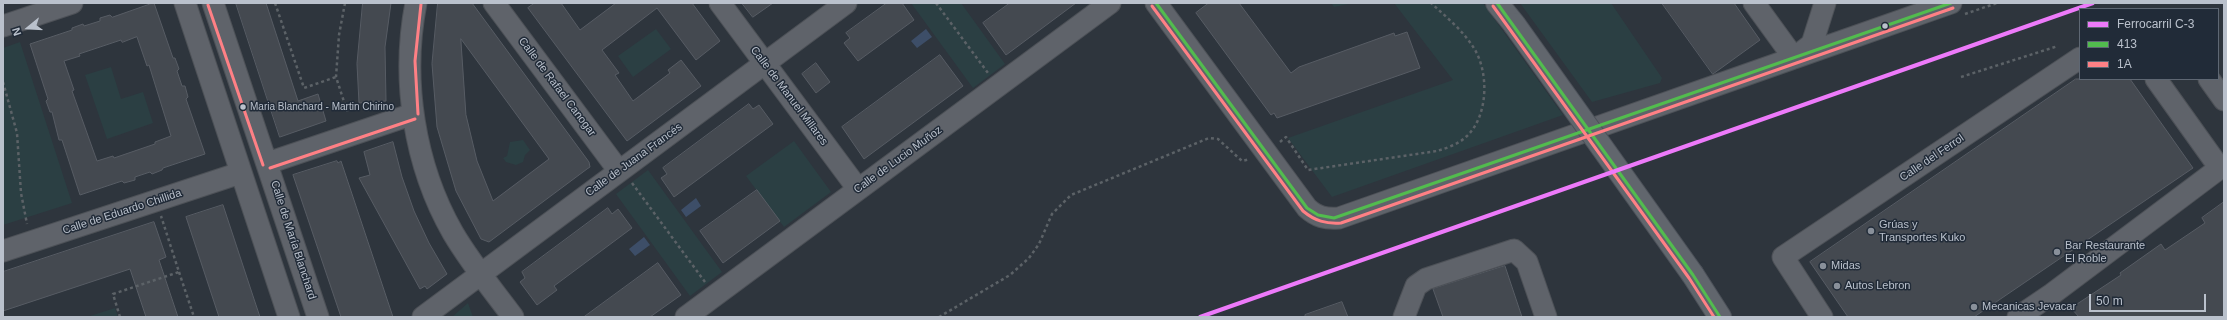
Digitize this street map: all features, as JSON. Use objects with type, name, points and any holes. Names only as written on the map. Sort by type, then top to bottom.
[{"type":"main road","points":[[1497,3],[1514,24],[1720,317]]},
{"type":"street","points":[[3,26],[72,3]]},
{"type":"street","points":[[185,3],[240,173],[289,317]]},
{"type":"street","name":"Calle de María Blanchard","points":[[214,3],[318,317]]},
{"type":"street","points":[[416,3],[410,61],[413,114],[432,187],[452,231],[480,274],[513,317]]},
{"type":"street","name":"Calle de Rafael Canogar","points":[[494,3],[620,170]]},
{"type":"street","name":"Calle de Manuel Millares","points":[[720,3],[858,189]]},
{"type":"street","name":"Calle de Juana Francés","points":[[423,317],[846,3]]},
{"type":"street","name":"Calle de Lucio Muñoz","points":[[686,317],[1110,3]]},
{"type":"street","points":[[1156,3],[1268,153],[1307,208],[1316,216],[1326,219],[1339,218],[1794,58],[1952,6]]},
{"type":"street","points":[[1754,3],[1794,58]]},
{"type":"street","points":[[1794,58],[1812,44],[1825,3]]},
{"type":"street","name":"Calle del Ferrol","points":[[1822,317],[1783,257],[2079,59]]},
{"type":"street","points":[[2018,317],[2052,294],[2222,166],[2157,80]]},
{"type":"street","points":[[2210,80],[2224,100]]},
{"type":"street","points":[[268,163],[413,114]]},
{"type":"street","name":"Calle de Eduardo Chillida","points":[[3,251],[240,173]]},
{"type":"street","points":[[1404,317],[1416,286],[1426,279],[1514,250],[1527,262],[1546,317]]},
{"type":"street","points":[[1697,283],[1712,317]]},
{"type":"path","points":[[275,3],[304,88],[336,77]]},
{"type":"path","points":[[345,3],[338,36],[336,77],[348,114]]},
{"type":"path","points":[[936,3],[998,86]]},
{"type":"path","points":[[940,317],[1010,275],[1029,258],[1039,244],[1052,214],[1071,195],[1209,138],[1218,140],[1242,161],[1268,153],[1286,137],[1308,170],[1437,151],[1451,147],[1466,138],[1473,130],[1480,117],[1484,98],[1484,78],[1480,61],[1463,32],[1430,3]]},
{"type":"path","points":[[1952,6],[1997,3]]},
{"type":"path","points":[[1961,77],[2058,46]]},
{"type":"path","points":[[3,82],[17,133],[25,218],[34,241]]},
{"type":"path","points":[[620,170],[714,296]]},
{"type":"path","points":[[156,201],[194,317]]},
{"type":"path","points":[[120,317],[113,294],[179,272]]},
{"type":"green space","points":[[911,3],[961,3],[1005,64],[973,88]]},
{"type":"green space","points":[[1331,3],[1354,3],[1334,7]]},
{"type":"green space","points":[[1394,3],[1483,3],[1563,115],[1332,197],[1288,138],[1453,80]]},
{"type":"green space","points":[[1520,3],[1611,3],[1662,78],[1660,83],[1592,102]]},
{"type":"green space","points":[[656,29],[671,49],[633,77],[618,56]]},
{"type":"green space","points":[[20,42],[72,203],[3,225],[3,48]]},
{"type":"green space","points":[[111,67],[121,99],[143,92],[153,123],[107,139],[85,75]]},
{"type":"green space","points":[[523,140],[530,150],[525,155],[523,162],[516,165],[506,162],[503,158],[507,156],[510,142]]},
{"type":"green space","points":[[794,141],[831,192],[784,227],[746,176]]},
{"type":"green space","points":[[648,170],[722,272],[690,296],[616,194]]},
{"type":"green space","points":[[468,303],[473,317],[452,317]]},
{"type":"green space","points":[[115,308],[118,317],[87,317]]},
{"type":"water","points":[[926,29],[932,37],[917,48],[911,41]]},
{"type":"water","points":[[696,198],[701,206],[686,217],[681,210]]},
{"type":"water","points":[[644,237],[650,245],[635,256],[629,249]]},
{"type":"building","points":[[154,3],[173,58],[175,58],[179,69],[177,71],[182,86],[185,86],[188,97],[186,99],[205,154],[163,168],[162,170],[152,174],[150,172],[135,177],[135,180],[124,183],[122,181],[80,195],[62,140],[59,140],[52,112],[50,112],[46,101],[48,99],[30,44],[72,30],[72,28],[83,24],[84,26],[100,21],[100,18],[110,15],[112,17]],"holes":[[[137,37],[147,66],[149,65],[171,136],[155,142],[155,144],[114,158],[113,156],[97,161],[72,91],[74,90],[64,61],[80,56],[79,54],[121,40],[122,42]]]},
{"type":"building","points":[[236,3],[266,3],[298,101],[318,94],[326,121],[280,137]]},
{"type":"building","points":[[363,3],[391,3],[385,47],[386,101],[359,103],[357,64]]},
{"type":"building","points":[[438,3],[472,3],[589,162],[590,167],[489,242],[481,239],[456,191],[437,127],[432,64]],"holes":[[[461,39],[549,159],[493,201],[477,161],[466,115]]]},
{"type":"building","points":[[535,3],[561,3],[580,30],[616,3],[692,3],[720,41],[696,60],[657,8],[602,50],[619,73],[615,75],[633,101],[670,73],[668,70],[681,60],[701,86],[627,141],[528,8]]},
{"type":"building","points":[[742,3],[773,3],[753,17]]},
{"type":"building","points":[[887,3],[902,3],[914,20],[858,61],[844,43],[850,38],[846,33]]},
{"type":"building","points":[[1010,3],[1076,3],[1006,55],[983,23]]},
{"type":"building","points":[[1209,3],[1239,3],[1291,73],[1299,67],[1394,33],[1395,36],[1407,32],[1420,68],[1277,118],[1274,113],[1271,115],[1196,13]]},
{"type":"building","points":[[1662,3],[1734,3],[1760,40],[1713,74]]},
{"type":"building","points":[[940,55],[963,86],[864,159],[842,127]]},
{"type":"building","points":[[816,63],[830,82],[816,93],[802,74]]},
{"type":"building","points":[[2076,79],[2131,80],[2193,168],[1974,317],[1848,317],[1810,262]]},
{"type":"building","points":[[749,104],[753,109],[759,105],[773,124],[674,197],[661,178],[667,174],[663,168]]},
{"type":"building","points":[[393,142],[402,177],[414,211],[429,243],[447,274],[427,289],[425,286],[420,289],[359,178],[370,175],[364,152]]},
{"type":"building","points":[[337,161],[338,163],[341,161],[393,317],[341,317],[293,175]]},
{"type":"building","points":[[757,190],[780,221],[723,263],[700,231]]},
{"type":"building","points":[[2224,202],[2224,317],[2079,317],[2071,308],[2121,275],[2120,273],[2161,244],[2165,250],[2205,223],[2202,218]]},
{"type":"building","points":[[223,205],[260,317],[219,317],[186,217]]},
{"type":"building","points":[[608,208],[612,214],[618,209],[632,228],[554,286],[557,290],[537,305],[520,282],[525,278],[522,272]]},
{"type":"building","points":[[154,222],[166,257],[159,260],[178,317],[146,317],[130,269],[3,311],[3,272]]},
{"type":"building","points":[[658,263],[681,295],[650,317],[584,317]]},
{"type":"building","points":[[1505,266],[1522,317],[1443,317],[1433,289]]},
{"type":"building","points":[[1342,302],[1348,317],[1305,317],[1305,315]]},
{"type":"rail line","name":"C-3","points":[[1200,317],[2093,3]]},
{"type":"transit line","name":"413","points":[[1156,3],[1307,208],[1318,215],[1334,218],[1951,3]]},
{"type":"transit line","name":"413","points":[[1497,3],[1693,275],[1720,317]]},
{"type":"transit line","name":"1A","points":[[418,114],[415,61],[421,4]]},
{"type":"transit line","name":"1A","points":[[208,5],[263,165]]},
{"type":"transit line","name":"1A","points":[[1152,6],[1303,211],[1316,219],[1336,223],[1341,223],[1953,8]]},
{"type":"transit line","name":"1A","points":[[1493,6],[1689,278],[1714,317]]},
{"type":"transit line","name":"1A","points":[[270,168],[415,119]]},
{"type":"place","name":"Maria Blanchard - Martin Chirino","points":[[243,107]]},
{"type":"place","name":"Grúas y Transportes Kuko","points":[[1871,231]]},
{"type":"place","name":"Bar Restaurante El Roble","points":[[2057,252]]},
{"type":"place","name":"Midas","points":[[1823,266]]},
{"type":"place","name":"Autos Lebron","points":[[1837,286]]},
{"type":"place","name":"Mecanicas Jevacar","points":[[1974,307]]}]
